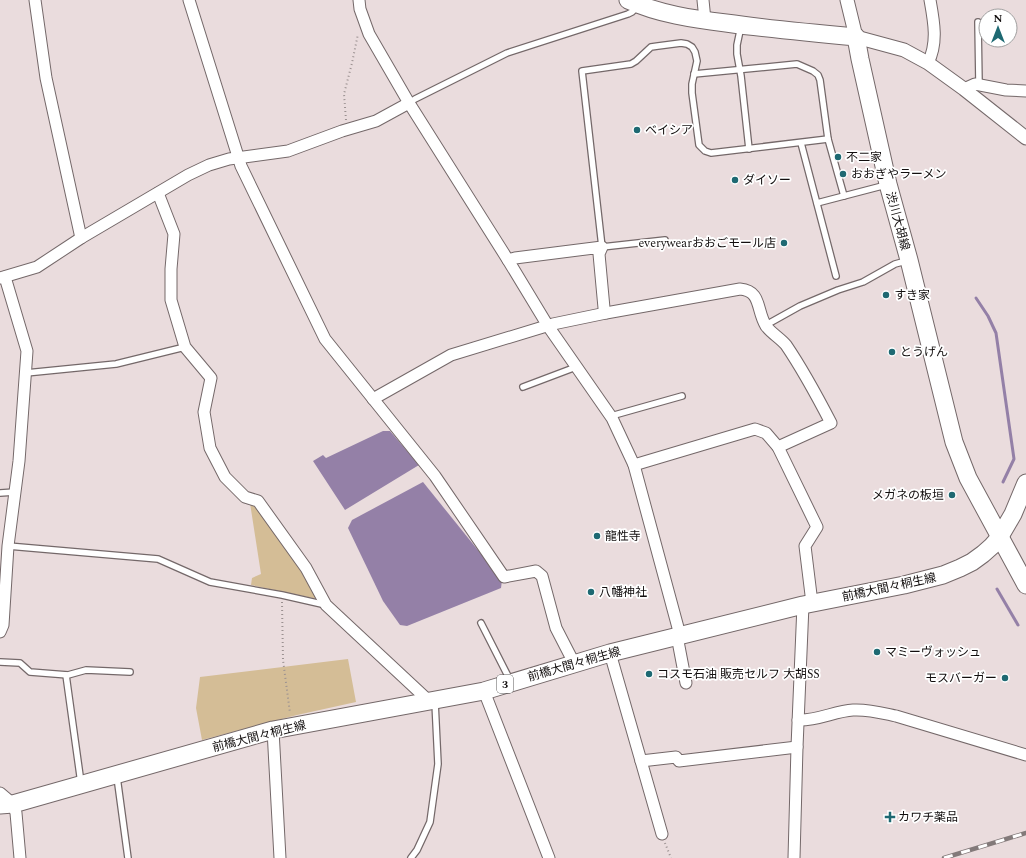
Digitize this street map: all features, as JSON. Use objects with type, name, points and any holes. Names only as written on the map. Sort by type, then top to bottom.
[{"type":"main road","points":[[636,2],[674,15],[705,20],[856,36]]},
{"type":"main road","name":"渋川大胡線","points":[[856,36],[888,184],[909,260],[954,442],[968,478],[1026,586]]},
{"type":"main road","points":[[999,538],[1013,514],[1026,484]]},
{"type":"main road","name":"前橋大間々桐生線","points":[[4,801],[81,784],[273,730],[484,691],[610,653],[808,604],[904,585],[943,575],[960,568],[984,554],[999,538]]},
{"type":"street","points":[[36,0],[46,78],[81,238]]},
{"type":"street","points":[[189,0],[241,166],[325,339],[435,476],[504,577],[536,571],[542,576],[556,628],[574,663]]},
{"type":"street","points":[[359,0],[369,34],[410,103],[548,326],[611,416],[634,465],[679,636],[686,683]]},
{"type":"street","points":[[703,0],[705,20]]},
{"type":"street","points":[[847,0],[856,36],[904,50],[928,63],[964,89],[1026,138]]},
{"type":"street","points":[[928,63],[933,52],[935,35],[930,0]]},
{"type":"street","points":[[964,89],[969,86],[980,84],[1006,90],[1026,91]]},
{"type":"street","points":[[0,632],[3,625],[4,545],[15,492],[19,462],[27,351],[2,278],[37,267],[81,238],[198,170],[221,161],[238,157],[288,151],[348,129],[376,122],[410,103]]},
{"type":"street","points":[[158,193],[174,234],[171,269],[171,300],[185,347],[211,378],[204,412],[210,448],[225,477],[245,498],[258,501],[306,568],[326,605],[432,700]]},
{"type":"street","points":[[508,260],[602,247]]},
{"type":"street","points":[[602,247],[599,254],[604,308],[606,313]]},
{"type":"street","points":[[373,399],[451,355],[548,326],[606,313],[740,289],[748,290],[755,296],[766,325],[770,331],[784,343],[801,366],[831,423],[778,447]]},
{"type":"street","points":[[634,465],[755,429],[766,433],[778,447],[817,527],[805,546],[808,604],[798,720],[794,858]]},
{"type":"street","points":[[610,653],[662,834]]},
{"type":"street","points":[[484,691],[549,858]]},
{"type":"street","points":[[798,720],[806,720],[853,710],[875,711],[1026,755]]},
{"type":"street","points":[[273,730],[280,858]]},
{"type":"street","points":[[641,761],[676,757],[679,761],[797,747]]},
{"type":"street","points":[[4,801],[16,813],[20,858]]},
{"type":"lane","points":[[410,103],[415,99],[507,53],[628,14],[632,12],[636,2]]},
{"type":"lane","points":[[741,25],[737,45],[749,149]]},
{"type":"lane","points":[[666,240],[602,247],[582,71],[631,64],[651,48],[681,42],[692,47],[697,61],[692,84],[692,93],[698,145],[705,151],[711,153],[828,140]]},
{"type":"lane","points":[[979,48],[980,84]]},
{"type":"lane","points":[[694,74],[797,64],[813,71],[818,75],[820,80],[828,140],[844,196]]},
{"type":"lane","points":[[801,143],[836,276]]},
{"type":"lane","points":[[817,203],[888,184]]},
{"type":"lane","points":[[766,325],[800,306],[838,290],[862,282],[895,264],[909,260]]},
{"type":"lane","points":[[26,373],[116,364],[185,347]]},
{"type":"lane","points":[[523,387],[576,367]]},
{"type":"lane","points":[[611,416],[682,396]]},
{"type":"lane","points":[[0,493],[15,492]]},
{"type":"lane","points":[[4,545],[158,559],[210,582],[282,595],[326,605]]},
{"type":"lane","points":[[481,623],[511,682]]},
{"type":"lane","points":[[0,662],[20,663],[30,672],[66,675],[86,670],[130,672]]},
{"type":"lane","points":[[66,675],[81,784]]},
{"type":"lane","points":[[411,858],[418,850],[430,822],[438,764],[432,700]]},
{"type":"lane","points":[[117,774],[128,858]]},
{"type":"path","points":[[348,129],[344,94],[352,63],[356,38],[364,21]]},
{"type":"path","points":[[282,595],[283,660],[292,727]]},
{"type":"path","points":[[662,834],[671,858]]},
{"type":"shaded area","points":[[383,431],[390,431],[419,465],[345,510],[313,461],[323,455],[326,458]]},
{"type":"shaded area","points":[[423,482],[502,580],[501,588],[407,626],[400,625],[383,601],[348,528],[352,520]]},
{"type":"shaded area","points":[[250,503],[258,506],[304,570],[318,599],[251,585],[252,578],[261,574]]},
{"type":"shaded area","points":[[348,659],[356,702],[297,715],[202,740],[196,708],[200,677]]},
{"type":"waterway","points":[[976,298],[988,316],[996,333],[1014,459],[1003,482]]},
{"type":"waterway","points":[[997,589],[1018,625]]},
{"type":"railway","points":[[944,858],[1026,833]]},
{"type":"place","name":"ベイシア","points":[[637,130]]},
{"type":"place","name":"不二家","points":[[838,157]]},
{"type":"place","name":"おおぎやラーメン","points":[[843,174]]},
{"type":"place","name":"ダイソー","points":[[735,180]]},
{"type":"place","name":"everywearおおごモール店","points":[[784,243]]},
{"type":"place","name":"すき家","points":[[886,295]]},
{"type":"place","name":"とうげん","points":[[892,352]]},
{"type":"place","name":"メガネの板垣","points":[[952,495]]},
{"type":"place","name":"龍性寺","points":[[597,536]]},
{"type":"place","name":"八幡神社","points":[[591,592]]},
{"type":"place","name":"マミーヴォッシュ","points":[[877,652]]},
{"type":"place","name":"コスモ石油 販売セルフ 大胡SS","points":[[649,674]]},
{"type":"place","name":"モスバーガー","points":[[1005,678]]},
{"type":"place","name":"カワチ薬品","points":[[890,817]]}]
